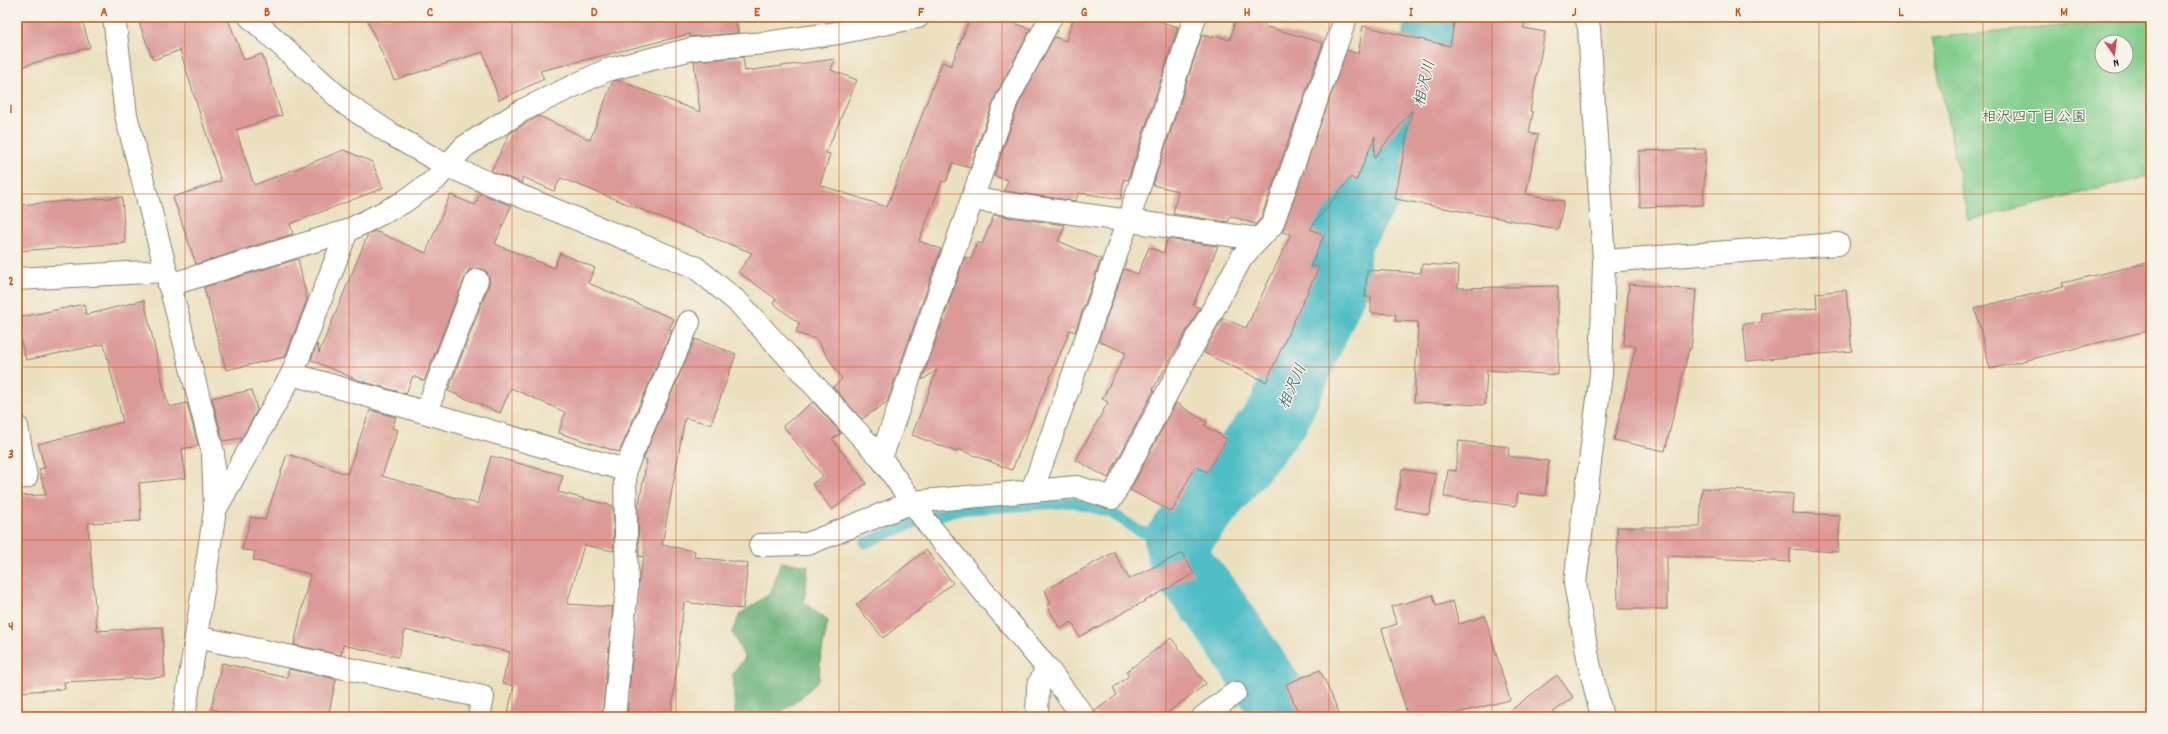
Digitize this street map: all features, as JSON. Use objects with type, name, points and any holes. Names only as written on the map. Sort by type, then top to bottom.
[{"type":"street","points":[[114,17],[126,115],[213,453],[215,510],[184,717]]},
{"type":"street","points":[[251,17],[347,105],[391,134],[447,166],[695,267],[739,302],[881,458],[921,514],[1047,668],[1084,717]]},
{"type":"street","points":[[17,279],[167,278],[347,231],[402,203],[435,180],[464,147],[523,110],[607,70],[692,49],[766,43],[838,33],[918,17]]},
{"type":"street","points":[[881,458],[1007,100],[1051,17]]},
{"type":"street","points":[[1032,491],[1128,221],[1195,17]]},
{"type":"street","points":[[760,545],[807,544],[921,514],[1032,491],[1077,487],[1112,498],[1167,393],[1242,257],[1272,225],[1346,17]]},
{"type":"street","points":[[1586,17],[1589,28],[1604,260],[1601,374],[1576,583],[1589,663],[1602,717]]},
{"type":"street","points":[[972,199],[1258,240]]},
{"type":"street","points":[[215,510],[292,374],[347,231]]},
{"type":"street","points":[[1604,260],[1838,244]]},
{"type":"street","points":[[426,412],[477,280]]},
{"type":"street","points":[[614,717],[627,590],[625,470],[689,322]]},
{"type":"street","points":[[292,374],[625,470]]},
{"type":"street","points":[[17,427],[26,477],[17,478]]},
{"type":"street","points":[[196,637],[483,697],[479,717]]},
{"type":"street","points":[[1037,717],[1038,686],[1047,668]]},
{"type":"street","points":[[1204,717],[1235,693]]},
{"type":"green space","name":"相沢四丁目公園","points":[[2151,18],[2151,176],[1968,220],[1931,38]]},
{"type":"green space","points":[[781,562],[808,566],[804,603],[828,621],[820,661],[819,680],[802,697],[782,711],[784,717],[735,717],[733,674],[745,658],[732,632],[740,614],[771,593]]},
{"type":"building","points":[[30,17],[81,17],[90,47],[17,68],[17,21]]},
{"type":"building","points":[[137,17],[227,17],[244,60],[262,54],[282,115],[236,130],[254,185],[344,150],[372,162],[383,188],[290,224],[293,234],[196,264],[173,197],[221,181],[180,50],[153,60]]},
{"type":"building","points":[[366,17],[735,17],[738,33],[690,37],[690,34],[540,71],[544,79],[499,100],[483,52],[394,80]]},
{"type":"building","points":[[970,17],[997,17],[1031,29],[995,96],[970,168],[953,163],[946,182],[942,181],[919,241],[941,249],[887,402],[862,419],[833,387],[842,379],[816,339],[796,333],[799,323],[773,303],[776,299],[738,272],[752,253],[561,178],[554,191],[523,177],[521,183],[491,171],[510,133],[539,116],[590,140],[613,81],[617,80],[700,112],[694,61],[743,57],[745,71],[835,59],[831,70],[857,80],[826,153],[830,154],[820,185],[887,207],[942,62],[951,66]]},
{"type":"building","points":[[1074,17],[1145,17],[1178,27],[1128,180],[1124,179],[1121,199],[1079,193],[1075,201],[1004,191],[1008,180],[994,176],[1018,105],[1054,37],[1066,41]]},
{"type":"building","points":[[1236,17],[1266,17],[1264,26],[1323,43],[1261,218],[1256,224],[1230,216],[1228,222],[1173,214],[1178,191],[1153,185],[1202,35],[1213,38],[1214,35],[1230,40]]},
{"type":"building","points":[[1455,17],[1495,17],[1525,23],[1523,28],[1545,32],[1530,111],[1533,112],[1529,133],[1538,135],[1526,194],[1564,201],[1558,229],[1395,199],[1412,110],[1374,158],[1375,136],[1356,181],[1351,177],[1310,229],[1324,235],[1310,267],[1319,267],[1266,382],[1204,353],[1223,318],[1246,328],[1291,234],[1282,232],[1347,50],[1358,54],[1363,26],[1450,46]]},
{"type":"building","points":[[1706,149],[1703,205],[1640,207],[1639,151]]},
{"type":"building","points":[[480,193],[511,206],[495,244],[554,268],[560,253],[595,268],[588,283],[674,319],[669,329],[672,330],[619,452],[559,433],[565,412],[511,388],[500,413],[448,391],[489,284],[487,272],[481,268],[469,270],[466,275],[424,381],[413,376],[406,394],[358,380],[311,360],[317,344],[319,353],[368,234],[375,231],[426,253],[450,195],[475,205]]},
{"type":"building","points":[[122,197],[125,243],[17,251],[17,205]]},
{"type":"building","points":[[994,215],[1065,225],[1058,241],[1101,259],[1075,332],[1070,330],[1012,470],[958,449],[957,452],[912,435],[937,370],[922,380],[965,257],[971,259],[977,242],[982,244]]},
{"type":"building","points":[[1167,239],[1218,246],[1193,305],[1200,308],[1153,389],[1154,390],[1108,478],[1076,460],[1108,402],[1102,399],[1126,353],[1098,341],[1124,269],[1138,274],[1149,247],[1164,253]]},
{"type":"building","points":[[298,259],[307,300],[285,357],[226,370],[204,287]]},
{"type":"building","points":[[2151,262],[2151,330],[1990,369],[1975,308],[2063,287],[2062,283]]},
{"type":"building","points":[[1422,264],[1459,266],[1458,288],[1558,286],[1558,375],[1487,370],[1485,405],[1414,402],[1418,322],[1395,321],[1396,314],[1371,313],[1371,297],[1365,297],[1367,270],[1421,273]]},
{"type":"building","points":[[1629,284],[1696,290],[1691,349],[1689,349],[1665,451],[1614,440],[1636,345],[1624,345]]},
{"type":"building","points":[[1846,290],[1852,351],[1747,361],[1743,324],[1762,322],[1761,313],[1817,308],[1816,293]]},
{"type":"building","points":[[144,300],[167,402],[169,407],[187,403],[198,446],[182,449],[186,478],[139,483],[141,521],[88,523],[97,631],[162,627],[165,677],[64,682],[65,689],[17,692],[17,496],[46,495],[39,469],[45,468],[38,444],[123,422],[104,344],[26,360],[17,326],[17,318],[84,304],[86,315]]},
{"type":"building","points":[[695,339],[736,354],[711,424],[685,418],[662,545],[695,551],[694,557],[748,563],[743,609],[684,602],[671,717],[627,717],[639,576],[644,557],[639,556],[638,509],[647,460],[643,459]]},
{"type":"building","points":[[252,390],[257,410],[242,438],[223,441],[212,398]]},
{"type":"building","points":[[813,402],[841,433],[832,439],[866,483],[832,510],[812,484],[823,476],[783,426]]},
{"type":"building","points":[[1176,403],[1207,422],[1205,426],[1227,439],[1207,472],[1195,466],[1172,512],[1130,490]]},
{"type":"building","points":[[370,410],[396,417],[392,428],[398,430],[382,476],[477,504],[491,456],[563,475],[558,492],[613,506],[614,551],[584,545],[567,604],[613,607],[602,717],[531,717],[508,712],[514,686],[502,683],[510,652],[405,630],[398,657],[343,645],[341,655],[294,645],[310,574],[253,560],[255,551],[242,550],[251,517],[265,520],[287,454],[347,474]]},
{"type":"building","points":[[1459,441],[1509,447],[1508,456],[1549,461],[1545,496],[1518,493],[1516,506],[1444,497],[1448,470],[1456,471]]},
{"type":"building","points":[[1402,469],[1436,474],[1429,514],[1396,509]]},
{"type":"building","points":[[1702,488],[1793,494],[1792,513],[1840,515],[1838,552],[1790,549],[1790,562],[1667,556],[1667,609],[1618,609],[1617,527],[1700,527]]},
{"type":"building","points":[[926,550],[953,583],[883,638],[856,605]]},
{"type":"building","points":[[1114,552],[1129,579],[1183,553],[1194,574],[1079,637],[1072,622],[1060,629],[1047,605],[1051,603],[1045,590]]},
{"type":"building","points":[[1433,595],[1436,606],[1453,601],[1459,624],[1485,616],[1510,700],[1441,717],[1408,717],[1382,629],[1397,624],[1391,607]]},
{"type":"building","points":[[1171,638],[1206,684],[1162,717],[1096,717],[1095,711],[1117,695],[1113,688],[1129,676],[1126,672]]},
{"type":"building","points":[[222,663],[287,678],[289,669],[336,679],[328,717],[244,717],[211,709]]},
{"type":"building","points":[[1320,670],[1341,717],[1300,717],[1286,684]]},
{"type":"building","points":[[1557,675],[1573,697],[1547,717],[1502,717]]},
{"type":"waterway","name":"相沢川","points":[[1288,717],[1213,604],[1183,567],[1176,542],[1278,416],[1337,283],[1339,241],[1364,200],[1409,135],[1439,17]]},
{"type":"waterway","points":[[865,543],[911,524],[956,510],[1074,502],[1112,513],[1139,531],[1176,542]]}]
